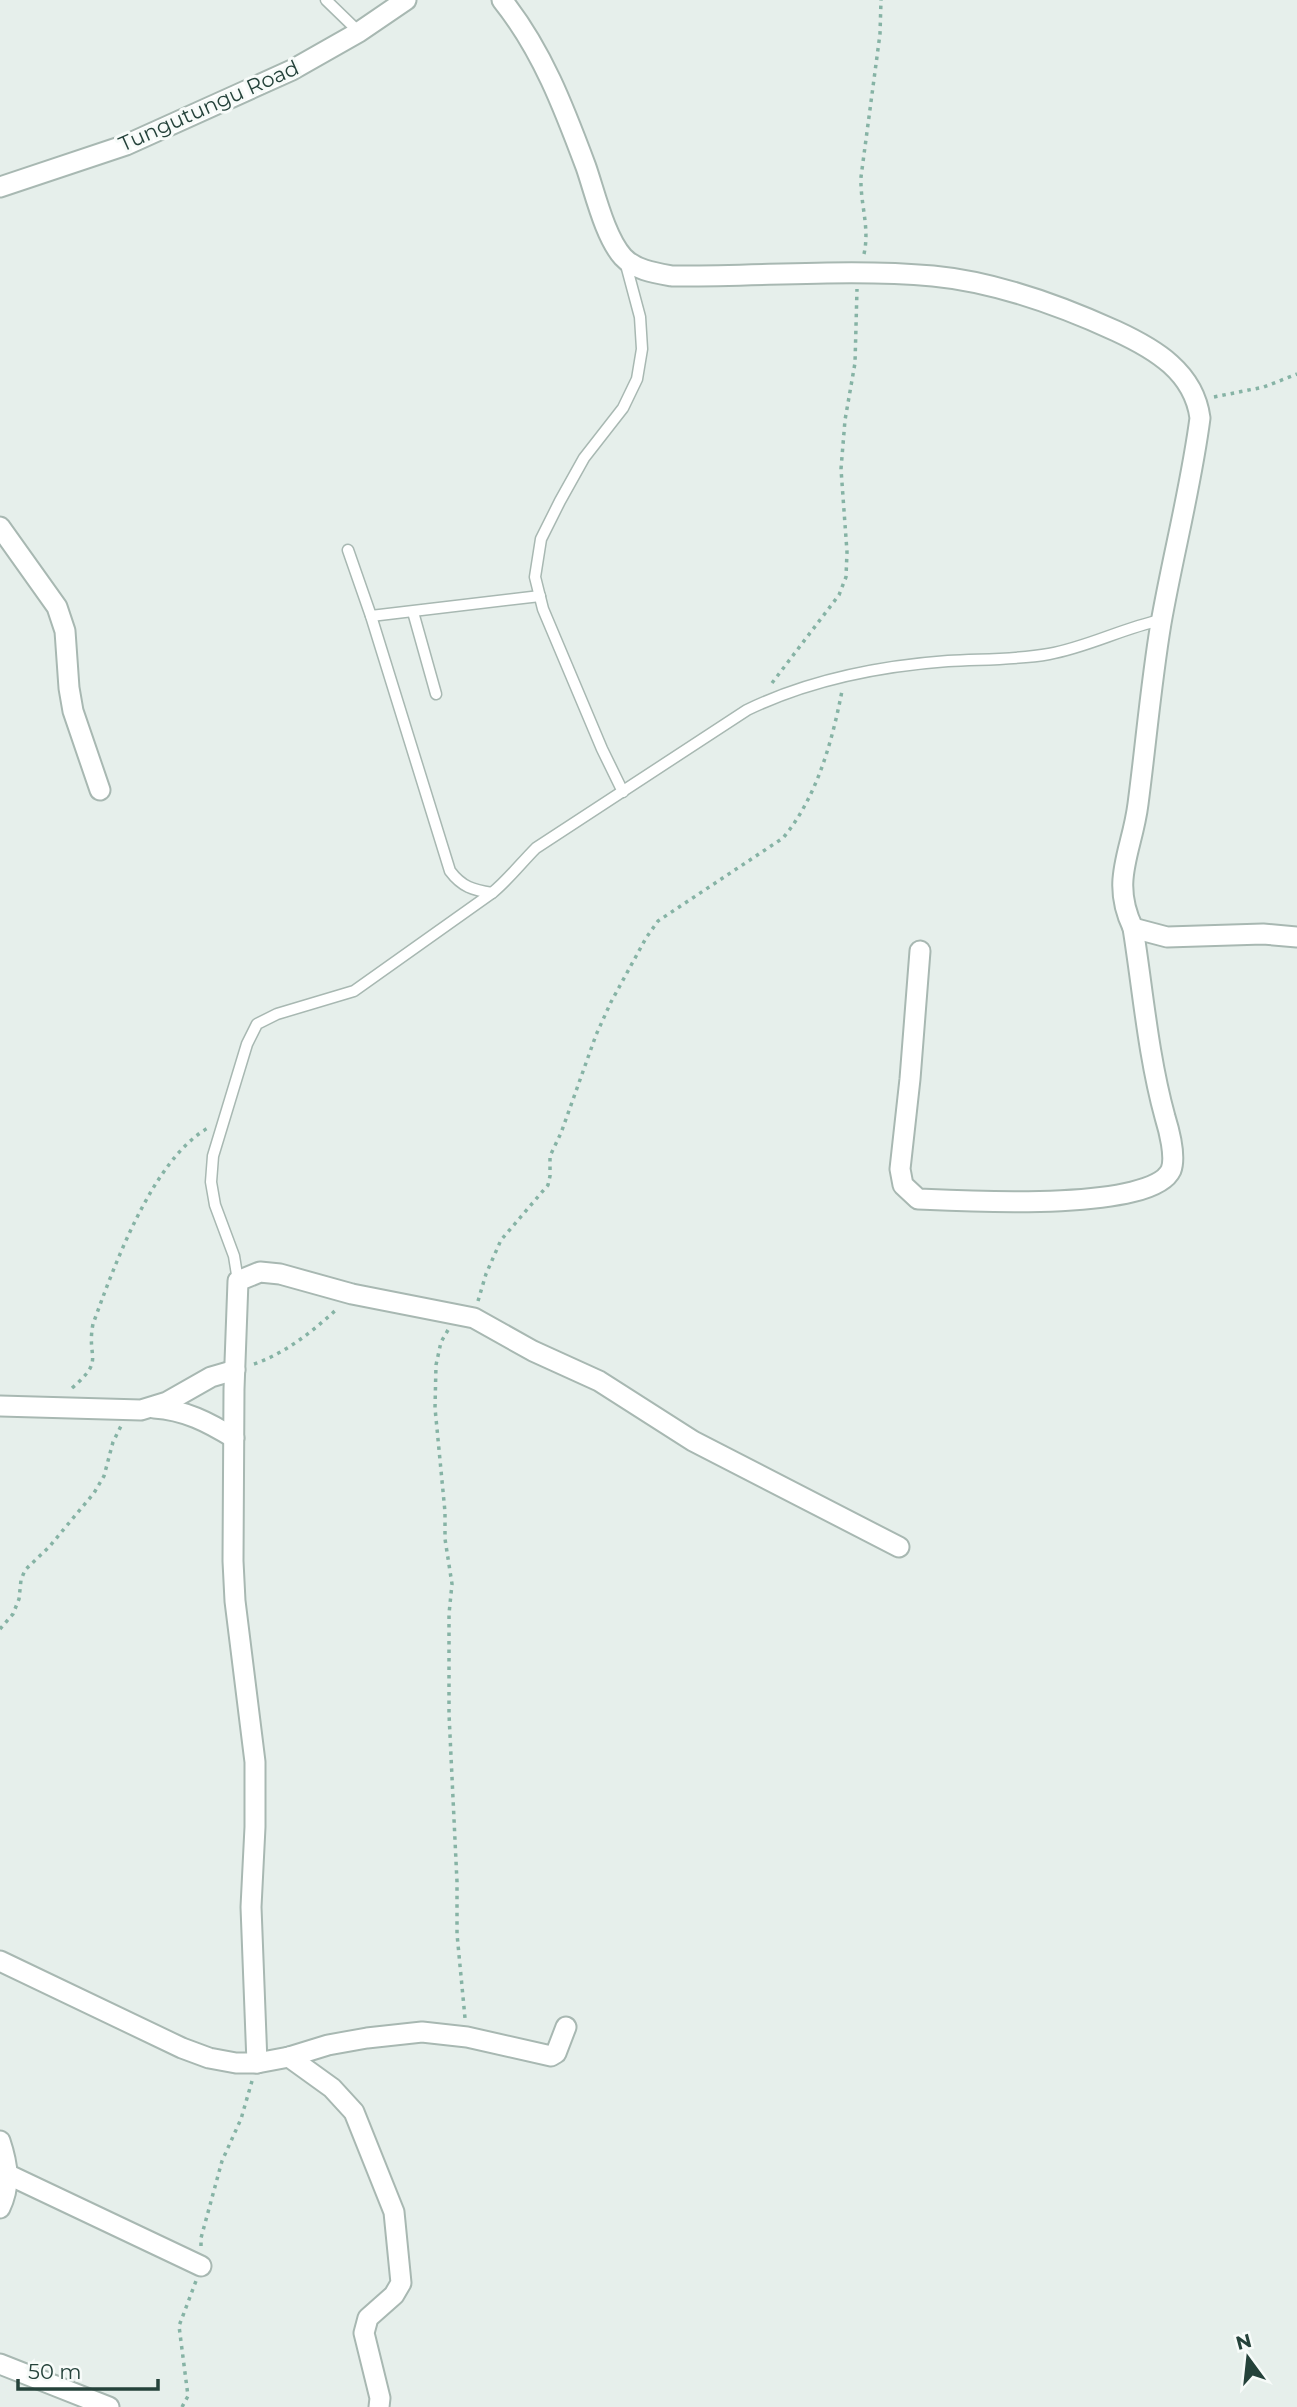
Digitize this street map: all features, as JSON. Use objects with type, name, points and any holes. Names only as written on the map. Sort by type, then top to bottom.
[{"type":"street","name":"Tungutungu Road","points":[[0,187],[126,145],[292,70],[359,32],[406,0]]},
{"type":"street","points":[[502,0],[539,55],[564,107],[610,235],[623,257],[644,270],[672,276],[858,272],[935,276],[1007,290],[1084,317],[1145,345],[1172,366],[1198,400],[1198,435],[1161,620],[1149,694],[1135,823],[1121,890],[1133,928],[1150,1056],[1171,1138],[1172,1167],[1163,1181],[1143,1190],[1056,1202],[918,1199],[903,1185],[900,1169],[901,1146],[910,1079],[920,951]]},
{"type":"street","points":[[0,527],[57,607],[65,631],[69,688],[74,711],[100,790]]},
{"type":"street","points":[[1133,928],[1167,937],[1263,934],[1297,937]]},
{"type":"street","points":[[257,2063],[251,1908],[255,1762],[235,1601],[232,1527],[238,1281],[260,1272],[280,1274],[352,1294],[474,1318],[533,1351],[599,1381],[693,1441],[899,1547]]},
{"type":"street","points":[[147,1409],[211,1377],[235,1370]]},
{"type":"street","points":[[0,1406],[186,1412],[234,1438]]},
{"type":"street","points":[[0,1961],[182,2048],[209,2058],[236,2063],[257,2063],[328,2045],[422,2032],[467,2037],[551,2056],[556,2053],[566,2027]]},
{"type":"street","points":[[289,2057],[332,2088],[354,2112],[394,2212],[401,2283],[394,2295],[368,2318],[364,2333],[380,2398],[379,2407]]},
{"type":"street","points":[[0,2141],[5,2165],[0,2208]]},
{"type":"street","points":[[5,2165],[201,2266]]},
{"type":"street","points":[[0,2364],[109,2407]]},
{"type":"lane","points":[[326,0],[359,32]]},
{"type":"lane","points":[[623,257],[640,317],[642,349],[637,379],[623,408],[584,458],[541,539],[536,577],[543,609],[623,792]]},
{"type":"lane","points":[[348,550],[371,615],[450,871],[457,881],[470,890],[492,893]]},
{"type":"lane","points":[[371,615],[540,596]]},
{"type":"lane","points":[[413,612],[436,694]]},
{"type":"lane","points":[[238,1281],[234,1256],[215,1205],[211,1182],[213,1156],[247,1044],[257,1024],[277,1014],[354,991],[492,893],[537,848],[730,721],[782,693],[845,677],[945,661],[1048,654],[1076,648],[1123,629],[1161,620]]},
{"type":"path","points":[[762,703],[784,665],[839,595],[846,577],[841,469],[845,421],[855,363],[858,272],[867,237],[860,190],[880,34],[881,0]]},
{"type":"path","points":[[1198,400],[1265,387],[1297,374]]},
{"type":"path","points":[[467,2037],[457,1934],[449,1714],[449,1614],[452,1584],[445,1539],[435,1408],[436,1365],[441,1342],[447,1331],[459,1321],[474,1318],[486,1273],[501,1240],[548,1185],[551,1156],[596,1035],[646,938],[658,921],[783,838],[799,819],[816,782],[835,728],[845,677]]},
{"type":"path","points":[[50,1408],[91,1370],[94,1362],[91,1337],[93,1324],[144,1203],[181,1152],[204,1130],[226,1119]]},
{"type":"path","points":[[235,1370],[261,1361],[295,1343],[320,1325],[352,1294]]},
{"type":"path","points":[[0,1629],[13,1614],[19,1599],[24,1570],[49,1547],[94,1493],[104,1476],[121,1426],[147,1409]]},
{"type":"path","points":[[182,2407],[188,2396],[179,2326],[201,2266],[201,2238],[211,2198],[222,2161],[241,2119],[257,2063]]}]
